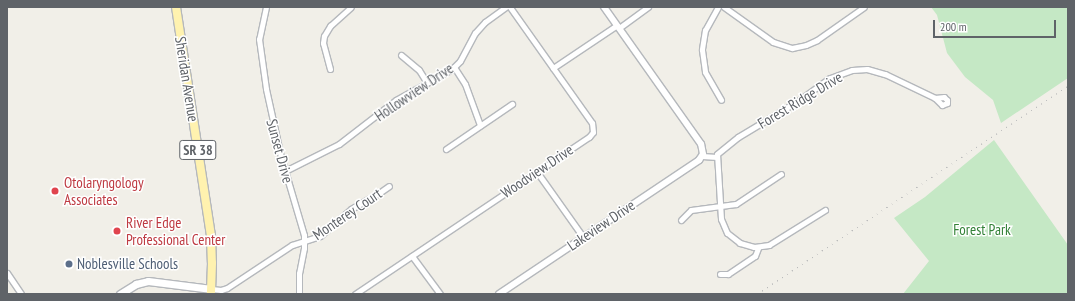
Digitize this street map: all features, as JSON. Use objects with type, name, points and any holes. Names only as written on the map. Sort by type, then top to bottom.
[{"type":"main road","name":"Sheridan Avenue","points":[[176,7],[211,237],[211,291]]},
{"type":"main road","points":[[120,294],[136,284],[148,281],[211,291]]},
{"type":"street","name":"Sunset Drive","points":[[266,7],[259,32],[271,119],[303,228],[304,241],[299,273],[299,294]]},
{"type":"street","points":[[330,69],[324,43],[324,36],[330,26],[350,7]]},
{"type":"street","name":"Hollowview Drive","points":[[285,170],[339,144],[396,100],[454,67],[462,57],[480,27],[506,7]]},
{"type":"street","name":"Woodview Drive","points":[[355,294],[589,137],[594,130],[592,123],[510,7]]},
{"type":"street","points":[[604,7],[701,144],[703,152],[702,156],[717,157],[722,223],[728,233],[740,243],[758,248],[774,243],[825,210]]},
{"type":"street","points":[[553,68],[647,7]]},
{"type":"street","points":[[718,7],[705,30],[702,50],[705,72],[721,100]]},
{"type":"street","points":[[724,7],[773,42],[792,48],[812,43],[864,7]]},
{"type":"street","points":[[401,55],[418,70],[428,83]]},
{"type":"street","points":[[454,67],[465,84],[480,125]]},
{"type":"street","name":"Forest Ridge Drive","points":[[717,157],[718,152],[738,137],[798,101],[830,78],[844,72],[859,69],[879,72],[935,98]]},
{"type":"street","points":[[446,149],[512,104]]},
{"type":"street","name":"Lakeview Drive","points":[[499,294],[702,156]]},
{"type":"street","points":[[537,172],[583,237]]},
{"type":"street","points":[[681,220],[691,210],[732,205],[740,202],[781,174]]},
{"type":"street","name":"Monterey Court","points":[[211,291],[227,288],[280,252],[325,233],[346,213],[389,186]]},
{"type":"street","points":[[720,274],[728,274],[755,256],[758,248]]},
{"type":"street","points":[[412,256],[440,294]]},
{"type":"street","points":[[7,274],[21,294]]},
{"type":"green space","points":[[931,7],[1068,7],[1068,78],[1001,123],[993,100],[965,77],[947,53],[937,15]]},
{"type":"green space","name":"Forest Park","points":[[994,140],[1068,245],[1068,294],[903,294],[929,261],[894,218],[925,197]]},
{"type":"railway","points":[[757,294],[1068,86]]},
{"type":"place","name":"Otolaryngology Associates","points":[[55,191]]},
{"type":"place","name":"River Edge Professional Center","points":[[117,231]]},
{"type":"place","name":"Noblesville Schools","points":[[69,264]]}]
